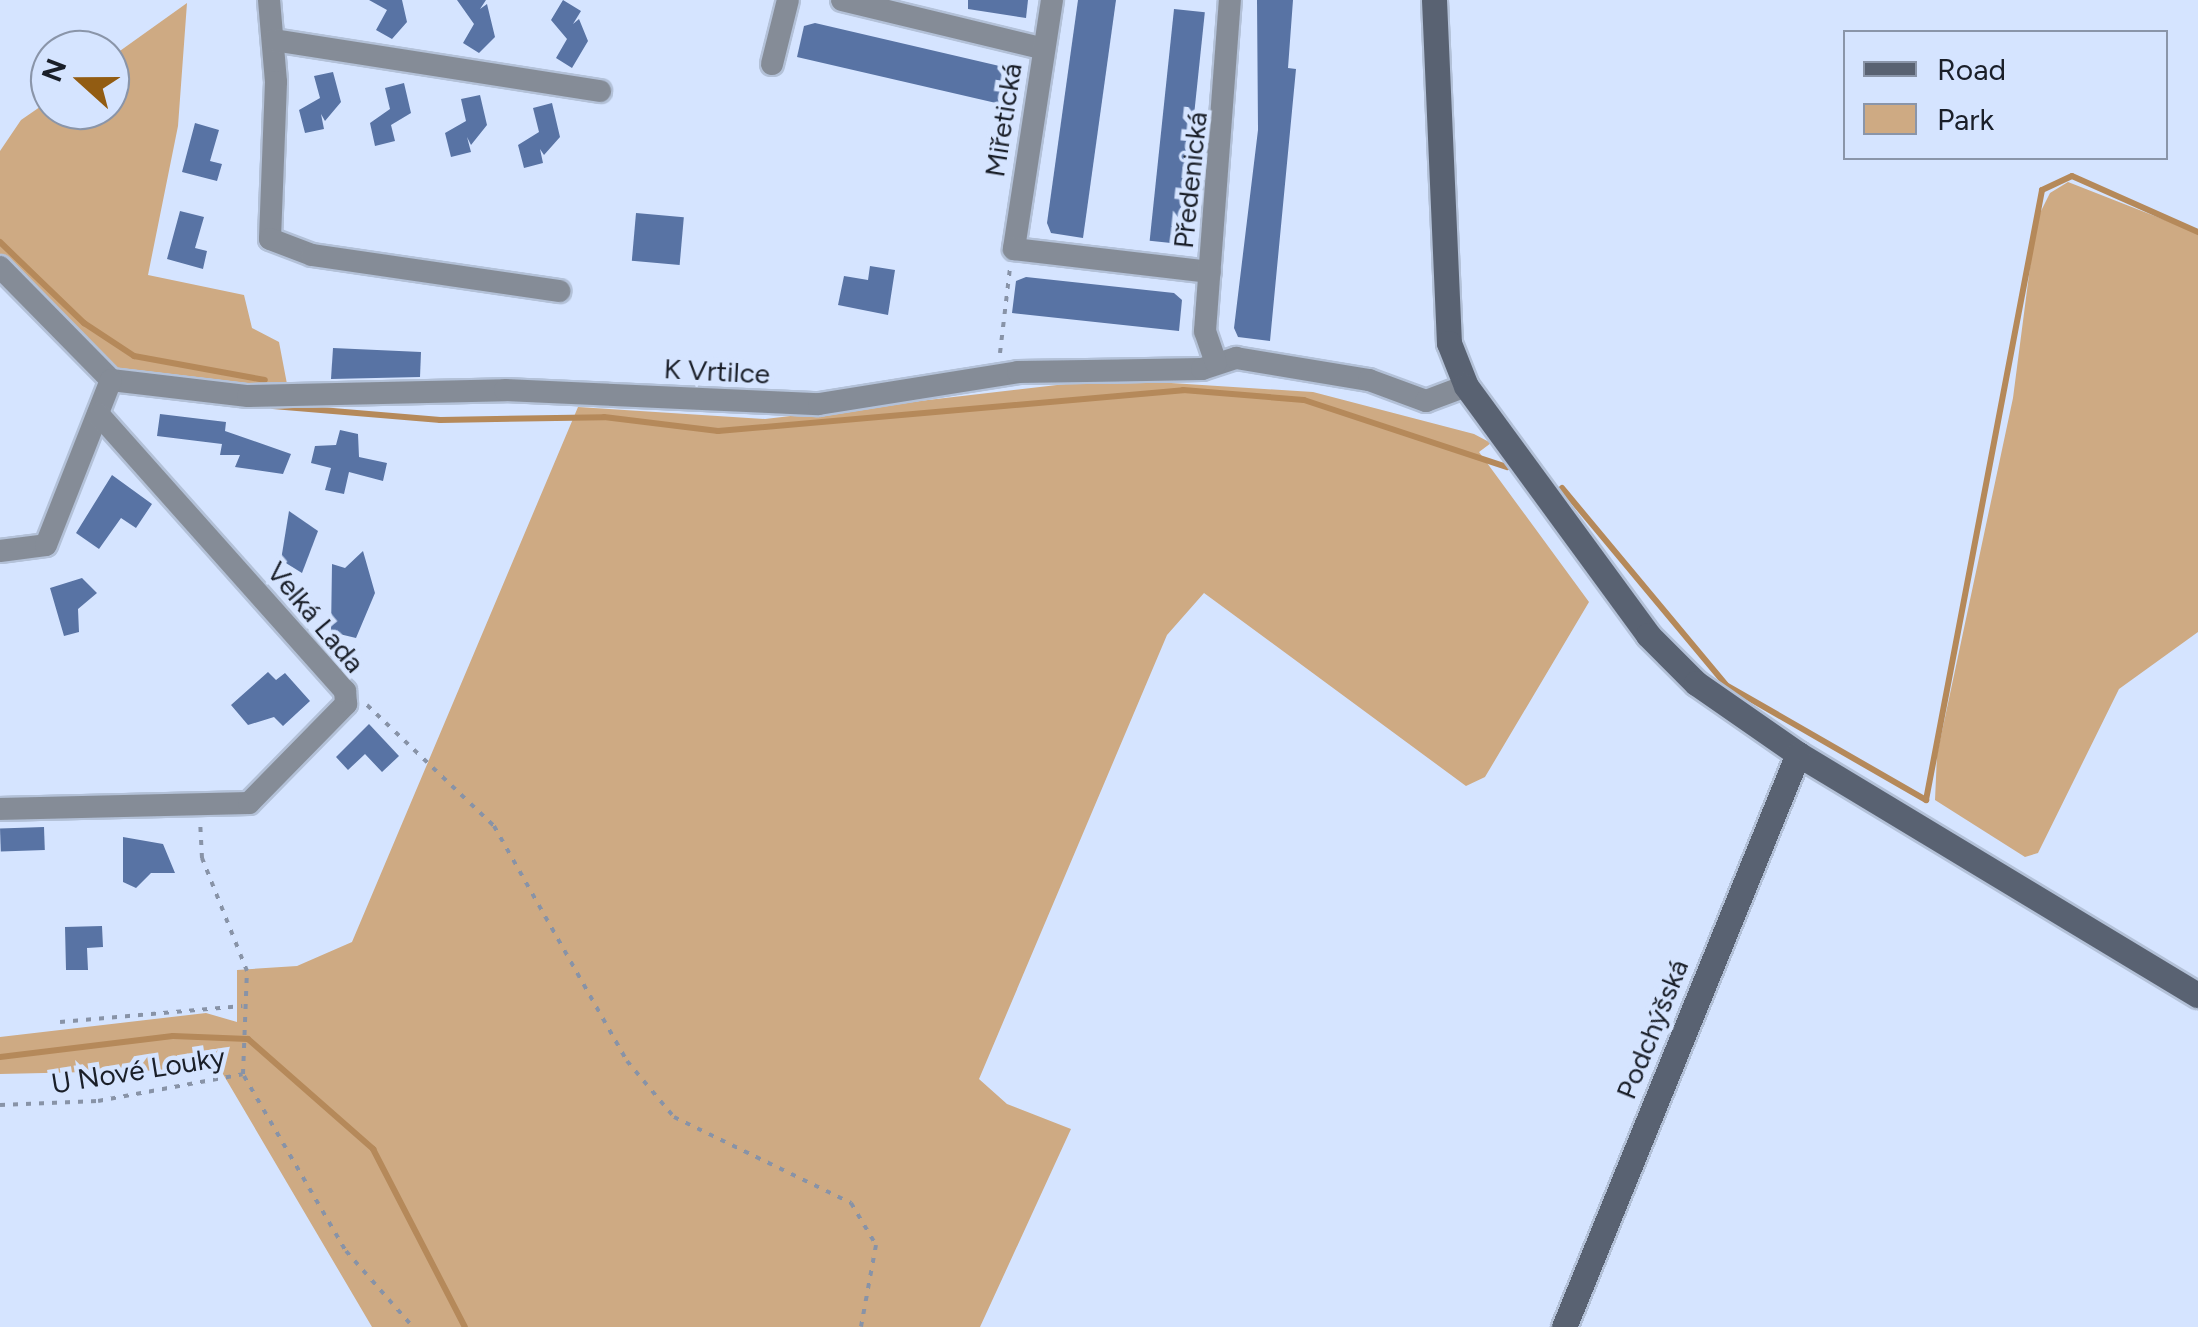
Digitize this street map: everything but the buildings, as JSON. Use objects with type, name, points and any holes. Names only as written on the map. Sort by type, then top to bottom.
[{"type":"street","points":[[269,0],[274,40],[270,239],[312,255],[560,291]]},
{"type":"street","points":[[772,64],[788,0]]},
{"type":"street","points":[[842,0],[880,4],[1044,49]]},
{"type":"street","name":"Miřetická","points":[[1014,249],[1052,0]]},
{"type":"street","name":"Předenická","points":[[1216,364],[1205,341],[1230,0]]},
{"type":"street","points":[[1434,0],[1445,319],[1466,386],[1648,635],[1696,683],[1798,754],[2198,995]]},
{"type":"street","points":[[274,40],[600,91]]},
{"type":"street","points":[[1014,249],[1210,272]]},
{"type":"street","points":[[0,267],[111,380],[46,545],[0,551]]},
{"type":"street","name":"K Vrtilce","points":[[111,380],[248,396],[505,390],[818,404],[998,376],[1216,364],[1236,358],[1369,380],[1426,401],[1466,386]]},
{"type":"street","name":"Velká Lada","points":[[0,809],[249,804],[346,704],[345,691],[98,414]]},
{"type":"street","name":"Podchýšská","points":[[1564,1327],[1798,754]]},
{"type":"path","points":[[998,376],[1014,249]]},
{"type":"path","points":[[346,704],[377,709],[494,826],[627,1062],[674,1118],[851,1203],[876,1245],[861,1327]]},
{"type":"path","name":"U Nové Louky","points":[[0,1105],[98,1101],[243,1074],[242,1006],[247,970],[202,858],[198,804]]},
{"type":"path","points":[[60,1022],[242,1006]]},
{"type":"path","points":[[243,1074],[346,1251],[413,1327]]},
{"type":"green space","points":[[187,3],[178,126],[148,275],[244,295],[252,328],[279,342],[287,384],[254,391],[109,371],[0,257],[0,151],[21,120],[30,114],[30,130],[130,130],[130,44]]},
{"type":"green space","points":[[2068,182],[2198,233],[2198,632],[2119,689],[2038,853],[2025,857],[1935,800],[1937,755],[2013,398],[2036,221],[2050,193]]},
{"type":"green space","points":[[1109,379],[1313,392],[1474,434],[1491,443],[1479,452],[1589,602],[1485,777],[1466,786],[1204,593],[1167,635],[979,1079],[1007,1104],[1071,1129],[980,1327],[372,1327],[220,1069],[0,1074],[0,1037],[206,1013],[237,1022],[237,970],[297,966],[352,942],[578,407],[765,419]]},
{"type":"waterway","points":[[1562,488],[1726,685],[1926,800],[2042,190],[2072,176],[2198,232]]},
{"type":"waterway","points":[[0,242],[84,323],[134,356],[265,380]]},
{"type":"waterway","points":[[273,406],[440,420],[604,417],[718,431],[1183,390],[1304,400],[1507,467]]},
{"type":"waterway","points":[[0,1057],[173,1036],[248,1039],[373,1149],[465,1327]]}]
